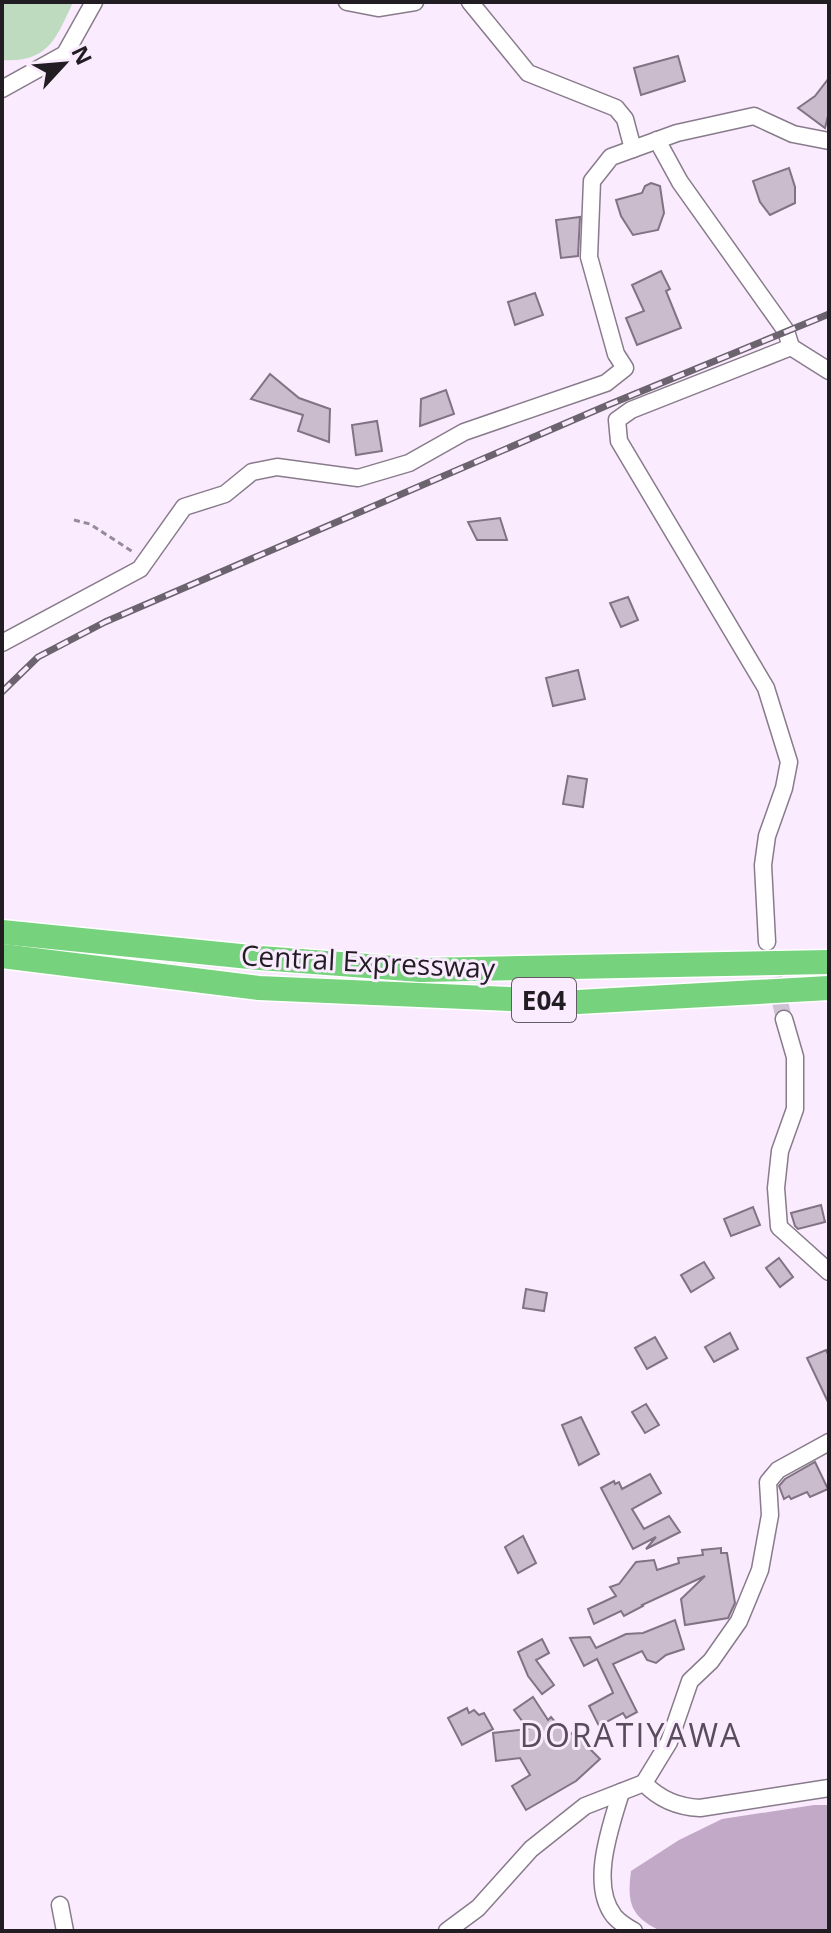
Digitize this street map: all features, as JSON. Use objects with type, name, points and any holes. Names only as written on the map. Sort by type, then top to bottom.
[{"type":"highway","name":"Central Expressway","points":[[2,932],[260,958],[421,970],[829,962]]},
{"type":"highway","name":"Central Expressway","points":[[2,956],[259,988],[578,1002],[829,988]]},
{"type":"street","points":[[2,89],[65,54],[94,2]]},
{"type":"street","points":[[347,2],[378,8],[415,2]]},
{"type":"street","points":[[470,2],[528,73],[616,108],[625,119],[633,149]]},
{"type":"street","points":[[2,643],[140,569],[184,507],[225,494],[252,472],[277,467],[358,478],[409,463],[464,432],[606,383],[625,368],[616,354],[589,257],[592,181],[611,157],[657,140],[754,116],[793,134],[829,141]]},
{"type":"street","points":[[657,140],[680,182],[786,331],[791,347],[829,371]]},
{"type":"street","points":[[767,942],[763,865],[767,836],[784,788],[789,762],[766,688],[619,441],[617,420],[631,410],[791,347]]},
{"type":"street","points":[[784,1019],[795,1057],[795,1109],[780,1151],[776,1188],[779,1227],[829,1272]]},
{"type":"street","points":[[447,1931],[478,1908],[531,1849],[585,1806],[644,1783],[669,1742],[690,1681],[711,1661],[739,1621],[760,1570],[770,1515],[768,1482],[778,1470],[829,1442]]},
{"type":"street","points":[[644,1783],[652,1792],[681,1807],[700,1808],[829,1788]]},
{"type":"street","points":[[621,1792],[602,1857],[606,1896],[612,1914],[634,1931]]},
{"type":"street","points":[[60,1905],[65,1931]]},
{"type":"path","points":[[74,520],[90,524],[146,561]]},
{"type":"green space","points":[[2,2],[73,2],[55,37],[40,53],[18,60],[2,60]]},
{"type":"shaded area","points":[[829,1805],[829,1931],[661,1931],[637,1914],[631,1900],[631,1871],[679,1840],[722,1819]]},
{"type":"building","points":[[678,56],[685,81],[641,95],[634,68]]},
{"type":"building","points":[[829,78],[829,112],[825,128],[798,108],[815,96]]},
{"type":"building","points":[[789,168],[795,187],[795,203],[770,215],[760,202],[753,181]]},
{"type":"building","points":[[651,183],[660,186],[664,213],[658,230],[633,235],[621,216],[616,200],[642,193],[645,186]]},
{"type":"building","points":[[580,217],[578,256],[561,258],[556,220]]},
{"type":"building","points":[[661,271],[670,289],[666,291],[681,328],[637,345],[626,318],[644,311],[632,285]]},
{"type":"building","points":[[535,293],[543,315],[515,325],[508,302]]},
{"type":"building","points":[[270,374],[299,398],[330,409],[329,442],[298,431],[303,415],[251,399]]},
{"type":"building","points":[[446,390],[454,414],[420,426],[421,399]]},
{"type":"building","points":[[377,421],[382,451],[356,455],[352,425]]},
{"type":"building","points":[[500,518],[507,540],[477,540],[468,522]]},
{"type":"building","points":[[628,597],[638,620],[621,627],[610,603]]},
{"type":"building","points":[[578,670],[585,699],[553,706],[546,678]]},
{"type":"building","points":[[568,776],[587,779],[583,807],[563,804]]},
{"type":"building","points":[[821,1205],[825,1222],[798,1229],[795,1226],[791,1213]]},
{"type":"building","points":[[753,1207],[760,1225],[731,1236],[724,1219]]},
{"type":"building","points":[[779,1258],[793,1277],[780,1287],[766,1268]]},
{"type":"building","points":[[704,1262],[714,1278],[691,1292],[681,1275]]},
{"type":"building","points":[[526,1289],[547,1293],[544,1311],[523,1308]]},
{"type":"building","points":[[730,1333],[738,1349],[714,1362],[705,1347]]},
{"type":"building","points":[[655,1337],[667,1358],[647,1369],[635,1348]]},
{"type":"building","points":[[826,1350],[829,1356],[829,1404],[807,1358]]},
{"type":"building","points":[[646,1404],[659,1425],[645,1433],[632,1412]]},
{"type":"building","points":[[581,1417],[599,1454],[579,1465],[562,1425]]},
{"type":"building","points":[[815,1462],[828,1489],[810,1497],[807,1492],[784,1499],[779,1486],[785,1479]]},
{"type":"building","points":[[650,1474],[661,1493],[632,1509],[644,1529],[669,1516],[680,1532],[646,1549],[656,1537],[633,1549],[601,1488],[614,1481],[615,1484],[619,1482],[622,1489]]},
{"type":"building","points":[[523,1536],[536,1563],[518,1573],[505,1547]]},
{"type":"building","points":[[721,1548],[721,1553],[727,1553],[735,1603],[728,1618],[685,1625],[681,1599],[705,1576],[624,1616],[621,1611],[594,1624],[588,1609],[616,1596],[610,1587],[619,1584],[636,1562],[654,1560],[657,1570],[679,1563],[678,1558],[703,1555],[702,1550]]},
{"type":"building","points":[[675,1620],[684,1649],[666,1655],[656,1663],[647,1660],[642,1651],[613,1664],[637,1712],[626,1718],[623,1713],[599,1726],[589,1706],[613,1693],[597,1659],[584,1666],[570,1638],[590,1637],[596,1648],[626,1634],[643,1633]]},
{"type":"building","points":[[542,1639],[549,1653],[536,1660],[554,1685],[542,1694],[528,1676],[518,1652]]},
{"type":"building","points":[[533,1697],[548,1720],[551,1717],[568,1737],[573,1732],[600,1759],[576,1781],[526,1810],[512,1786],[530,1775],[520,1758],[496,1761],[493,1733],[528,1729],[514,1710]]},
{"type":"building","points":[[467,1708],[469,1713],[474,1710],[479,1715],[484,1713],[493,1729],[462,1745],[448,1718]]},
{"type":"tunnel","points":[[769,954],[784,1019]]},
{"type":"railway","points":[[2,692],[38,657],[105,622],[608,405],[829,314]]},
{"type":"district","name":"DORATIYAWA","points":[[631,1734]]}]
